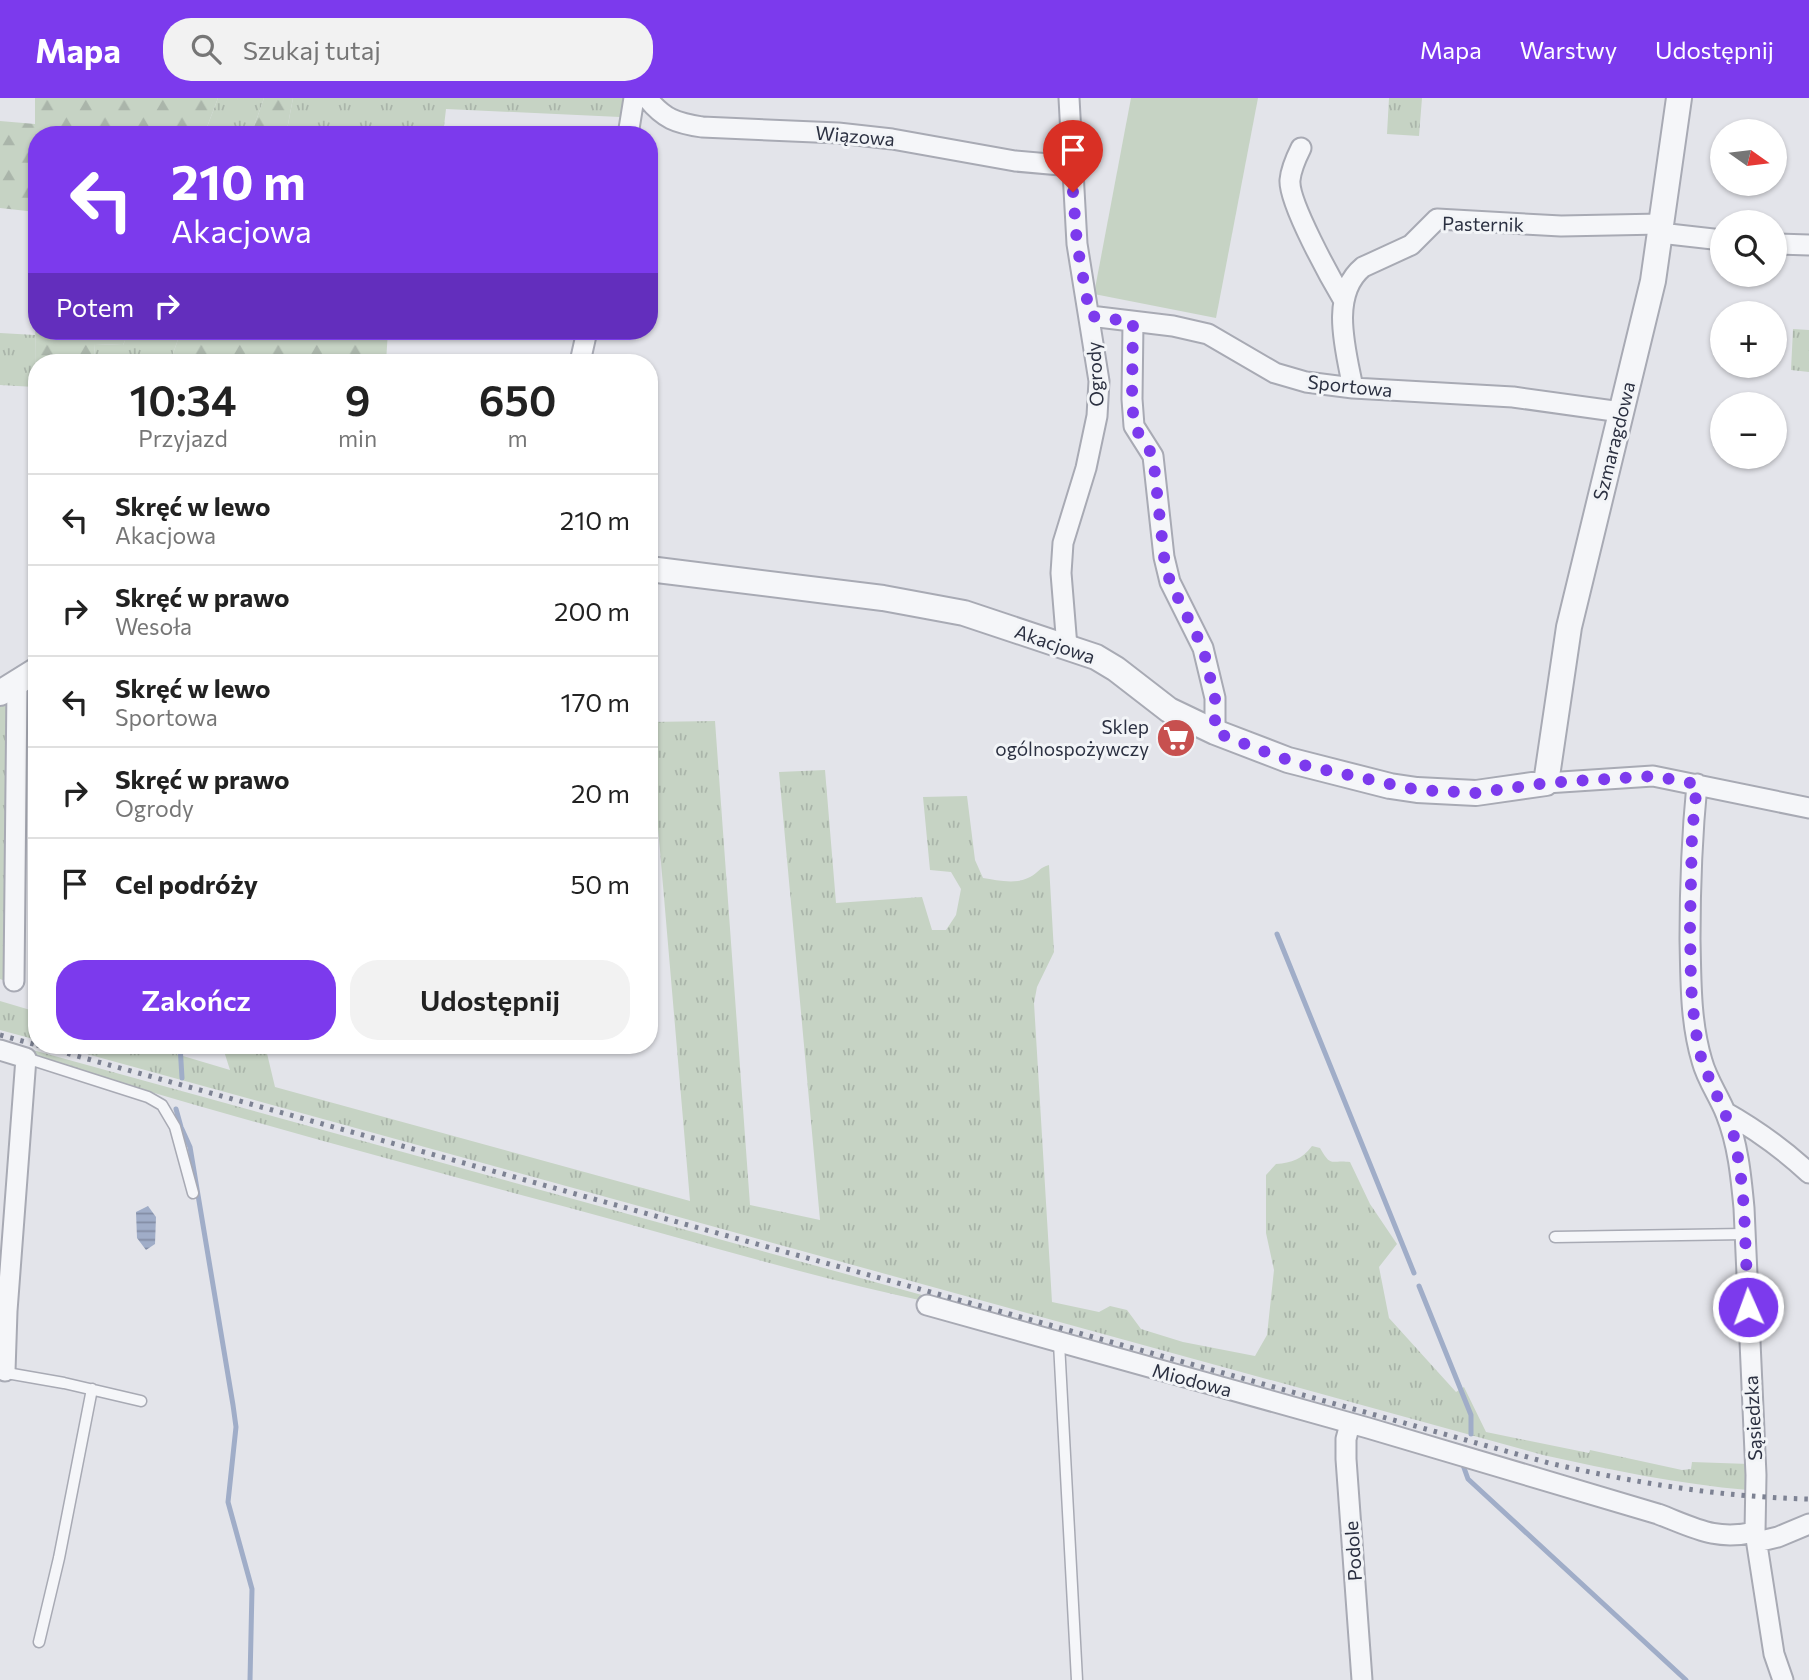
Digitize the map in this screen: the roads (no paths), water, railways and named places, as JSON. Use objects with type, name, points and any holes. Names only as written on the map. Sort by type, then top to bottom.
[{"type":"street","points":[[629,126],[634,98]]},
{"type":"street","name":"Wiązowa","points":[[647,98],[661,114],[683,124],[852,134],[1015,161],[1072,166]]},
{"type":"street","name":"Ogrody","points":[[1067,647],[1061,573],[1063,543],[1086,468],[1097,415],[1099,381],[1077,244],[1069,98]]},
{"type":"street","name":"Szmaragdowa","points":[[1546,783],[1569,627],[1644,322],[1661,229],[1679,98]]},
{"type":"street","points":[[1300,148],[1290,182],[1293,199],[1319,257],[1344,301]]},
{"type":"street","name":"Pasternik","points":[[1353,388],[1342,314],[1345,292],[1357,272],[1410,245],[1437,219],[1661,229],[1710,238]]},
{"type":"street","points":[[1787,244],[1809,245]]},
{"type":"street","name":"Sportowa","points":[[1090,316],[1173,326],[1208,334],[1275,373],[1306,382],[1353,388],[1513,397],[1621,412]]},
{"type":"street","points":[[1133,322],[1134,426],[1153,456],[1167,570],[1170,582],[1203,648],[1215,698],[1215,732]]},
{"type":"street","name":"Akacjowa","points":[[658,570],[929,605],[964,613],[1096,657],[1169,710],[1273,755],[1307,766],[1418,790],[1476,793],[1546,783],[1653,776],[1809,808]]},
{"type":"street","points":[[14,981],[8,689],[28,676]]},
{"type":"street","name":"Sąsiedzka","points":[[1697,784],[1692,834],[1691,986],[1695,1028],[1702,1062],[1733,1132],[1740,1168],[1756,1475],[1756,1537],[1774,1654],[1783,1680]]},
{"type":"street","points":[[0,1050],[26,1058],[3,1371]]},
{"type":"street","points":[[1725,1112],[1783,1148],[1809,1174]]},
{"type":"street","name":"Miodowa","points":[[927,1305],[1465,1457],[1658,1514],[1705,1532],[1734,1537],[1778,1537],[1809,1524]]},
{"type":"street","name":"Podole","points":[[1350,1424],[1346,1439],[1346,1459],[1362,1680]]},
{"type":"lane","points":[[26,1058],[148,1097],[162,1105],[175,1127],[193,1193]]},
{"type":"lane","points":[[1555,1237],[1745,1234]]},
{"type":"lane","points":[[1059,1343],[1077,1680]]},
{"type":"lane","points":[[3,1371],[141,1401]]},
{"type":"lane","points":[[39,1642],[59,1558],[92,1389]]},
{"type":"water","points":[[148,1206],[156,1217],[155,1244],[146,1250],[137,1238],[136,1212]]},
{"type":"waterway","points":[[1277,934],[1414,1273]]},
{"type":"waterway","points":[[181,1054],[182,1078]]},
{"type":"waterway","points":[[176,1109],[190,1147],[236,1427],[228,1502],[252,1589],[250,1680]]},
{"type":"waterway","points":[[1419,1286],[1471,1415],[1471,1434]]},
{"type":"waterway","points":[[1463,1465],[1468,1479],[1686,1680]]},
{"type":"railway","points":[[0,1035],[28,1043]]},
{"type":"railway","points":[[70,1054],[1549,1463],[1678,1488],[1809,1499]]},
{"type":"place","name":"Sklep ogólnospożywczy","points":[[1176,738]]}]
